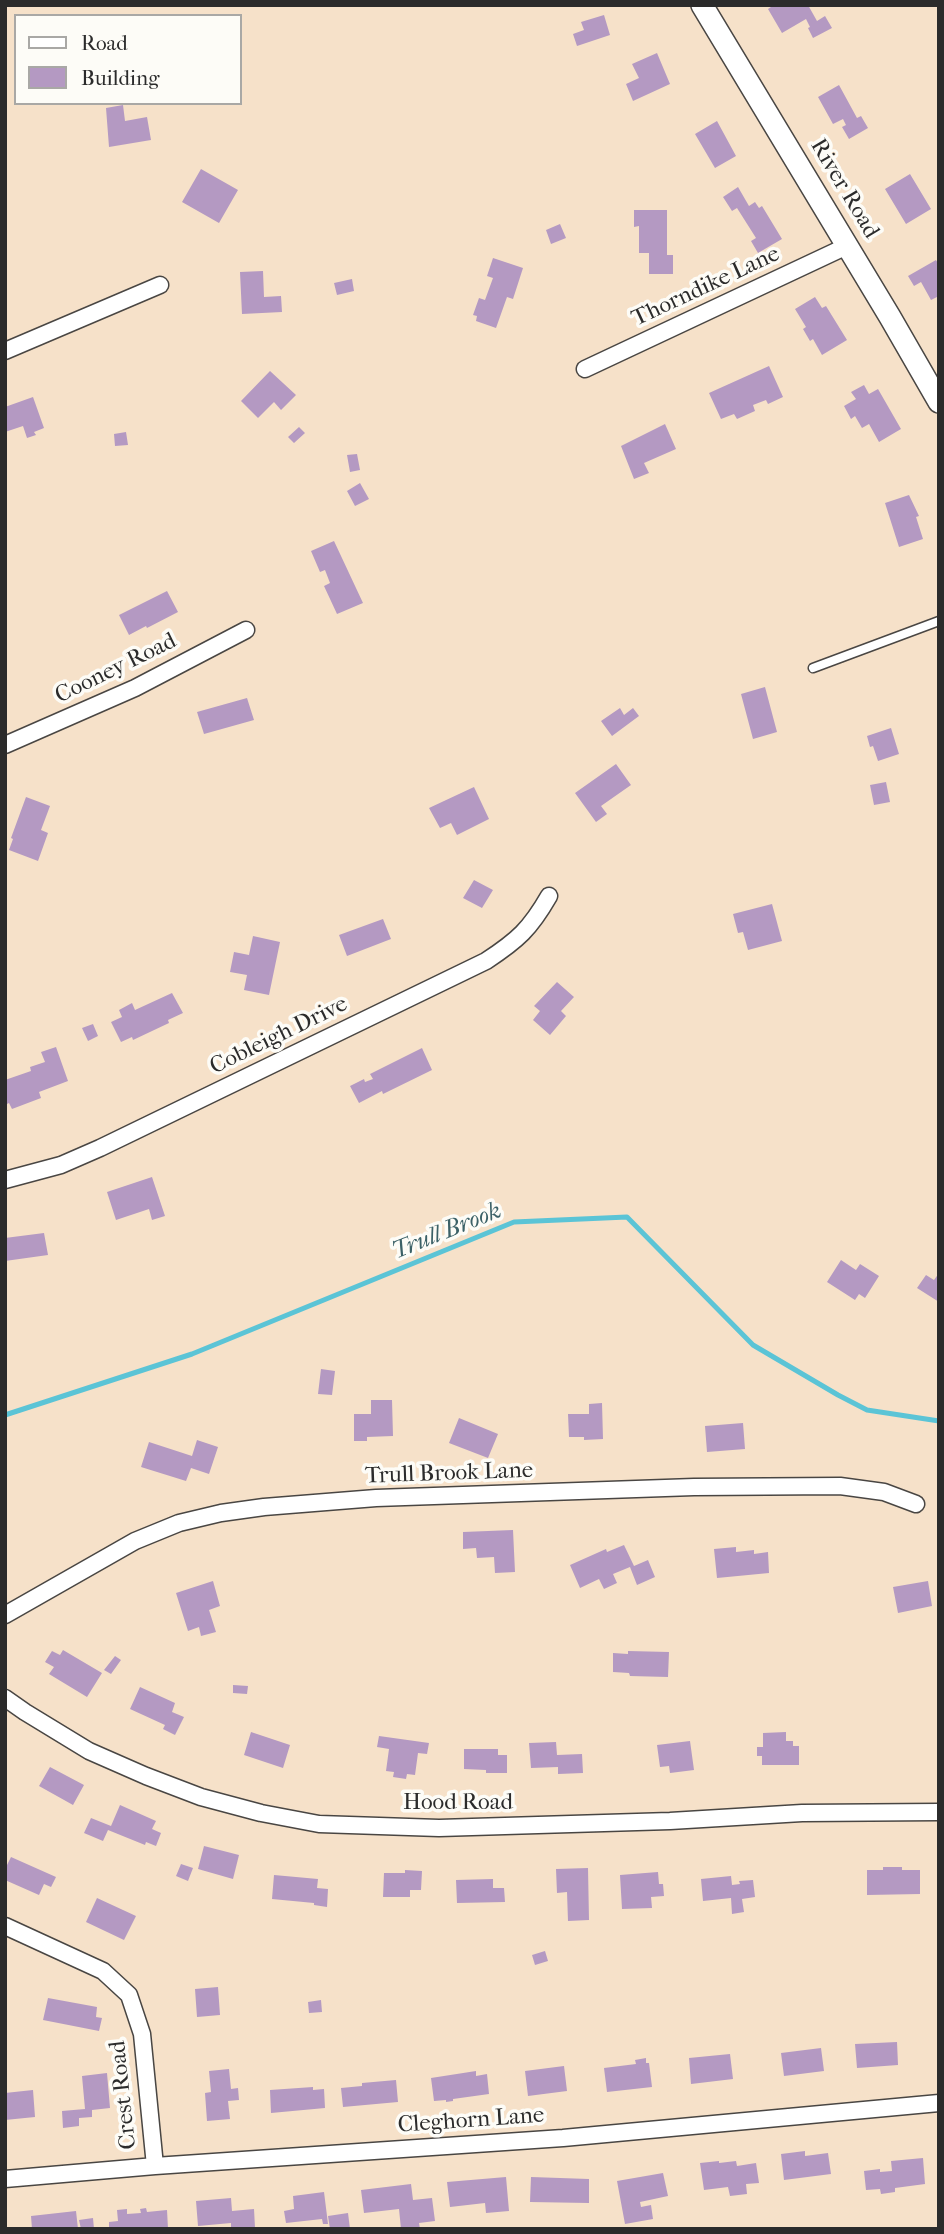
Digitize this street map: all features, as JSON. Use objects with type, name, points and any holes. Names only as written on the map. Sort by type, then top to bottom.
[{"type":"main road","name":"River Road","points":[[702,5],[936,392]]},
{"type":"street","name":"Thorndike Lane","points":[[585,369],[847,246]]},
{"type":"street","points":[[5,351],[160,285]]},
{"type":"street","name":"Cooney Road","points":[[5,745],[135,688],[246,631]]},
{"type":"street","name":"Cobleigh Drive","points":[[5,1180],[61,1165],[100,1148],[486,961],[514,943],[533,924],[549,896]]},
{"type":"street","name":"Trull Brook Lane","points":[[5,1615],[146,1537],[179,1523],[264,1507],[389,1498],[840,1486],[884,1492],[916,1504]]},
{"type":"street","name":"Hood Road","points":[[5,1698],[89,1751],[146,1776],[201,1797],[261,1813],[319,1824],[439,1828],[670,1821],[802,1812],[939,1812]]},
{"type":"street","name":"Crest Road","points":[[5,1926],[103,1971],[129,1995],[142,2034],[155,2166]]},
{"type":"street","name":"Cleghorn Lane","points":[[5,2179],[564,2138],[939,2103]]},
{"type":"lane","points":[[814,668],[939,621]]},
{"type":"building","points":[[774,5],[808,5],[817,21],[825,16],[832,28],[813,38],[806,19],[782,33],[768,9]]},
{"type":"building","points":[[604,15],[610,35],[577,46],[573,34],[584,30],[581,22]]},
{"type":"building","points":[[657,53],[670,84],[633,101],[626,84],[639,78],[632,64]]},
{"type":"building","points":[[839,85],[857,118],[861,116],[868,128],[849,139],[842,127],[846,125],[843,119],[833,124],[818,97]]},
{"type":"building","points":[[123,105],[125,121],[147,117],[151,140],[109,147],[106,108]]},
{"type":"building","points":[[717,121],[736,156],[715,168],[695,134]]},
{"type":"building","points":[[201,169],[238,190],[219,223],[182,202]]},
{"type":"building","points":[[910,174],[931,209],[906,224],[885,189]]},
{"type":"building","points":[[738,187],[749,206],[755,202],[759,208],[762,206],[782,239],[758,253],[751,241],[756,238],[737,208],[732,211],[723,197]]},
{"type":"building","points":[[634,210],[667,210],[667,255],[673,255],[673,274],[649,274],[649,253],[639,253],[639,226],[634,227]]},
{"type":"building","points":[[560,224],[566,238],[551,244],[546,230]]},
{"type":"building","points":[[493,258],[523,268],[513,299],[507,297],[496,328],[476,321],[477,316],[473,315],[479,298],[485,300],[493,278],[487,276]]},
{"type":"building","points":[[936,260],[939,265],[939,296],[931,300],[921,282],[914,286],[908,276]]},
{"type":"building","points":[[263,271],[264,297],[281,296],[282,312],[242,314],[240,272]]},
{"type":"building","points":[[352,279],[354,291],[337,295],[334,283]]},
{"type":"building","points":[[815,297],[822,308],[826,306],[847,340],[822,355],[813,339],[810,341],[803,329],[806,327],[795,309]]},
{"type":"building","points":[[769,366],[783,397],[768,404],[766,400],[753,405],[755,411],[737,419],[734,414],[721,419],[709,393]]},
{"type":"building","points":[[270,371],[296,395],[281,410],[274,402],[258,418],[241,401]]},
{"type":"building","points":[[864,385],[869,394],[878,389],[901,429],[879,442],[869,424],[862,428],[855,416],[851,419],[844,406],[856,399],[851,392]]},
{"type":"building","points":[[33,397],[44,428],[27,438],[23,426],[5,432],[5,407]]},
{"type":"building","points":[[665,424],[676,449],[644,463],[649,473],[634,479],[621,446]]},
{"type":"building","points":[[299,427],[305,433],[294,443],[288,437]]},
{"type":"building","points":[[126,432],[128,445],[115,446],[114,434]]},
{"type":"building","points":[[357,454],[360,470],[350,472],[347,455]]},
{"type":"building","points":[[360,483],[369,499],[355,506],[347,491]]},
{"type":"building","points":[[909,495],[919,516],[916,517],[923,539],[899,547],[885,503]]},
{"type":"building","points":[[334,541],[363,603],[337,614],[324,586],[330,583],[325,570],[320,572],[311,551]]},
{"type":"building","points":[[167,591],[178,612],[129,635],[119,615]]},
{"type":"building","points":[[765,687],[777,732],[753,739],[741,694]]},
{"type":"building","points":[[247,698],[254,720],[204,734],[197,712]]},
{"type":"building","points":[[620,708],[624,715],[633,708],[639,716],[612,736],[601,721]]},
{"type":"building","points":[[891,728],[899,754],[878,761],[867,736]]},
{"type":"building","points":[[616,764],[631,785],[601,806],[607,814],[596,822],[575,793]]},
{"type":"building","points":[[886,782],[890,802],[874,805],[870,785]]},
{"type":"building","points":[[474,787],[489,819],[457,835],[451,823],[440,828],[429,808]]},
{"type":"building","points":[[26,797],[50,806],[41,830],[48,833],[38,861],[9,850]]},
{"type":"building","points":[[474,880],[493,890],[482,908],[463,898]]},
{"type":"building","points":[[772,904],[782,941],[748,950],[743,932],[738,933],[733,914]]},
{"type":"building","points":[[383,919],[391,939],[347,956],[339,935]]},
{"type":"building","points":[[253,936],[280,942],[269,995],[244,990],[247,975],[230,972],[234,952],[249,955]]},
{"type":"building","points":[[557,982],[574,997],[561,1011],[566,1016],[550,1035],[533,1020],[540,1011],[534,1006]]},
{"type":"building","points":[[172,993],[183,1013],[168,1020],[169,1023],[133,1040],[132,1037],[121,1042],[111,1022],[122,1017],[119,1010],[132,1003],[135,1010]]},
{"type":"building","points":[[93,1024],[98,1036],[88,1041],[82,1028]]},
{"type":"building","points":[[56,1047],[68,1081],[39,1092],[41,1098],[12,1109],[9,1103],[5,1105],[5,1080],[31,1071],[30,1067],[45,1062],[41,1052]]},
{"type":"building","points":[[422,1048],[432,1070],[359,1103],[350,1086],[364,1079],[365,1082],[373,1079],[370,1074]]},
{"type":"building","points":[[152,1177],[165,1216],[152,1220],[149,1209],[116,1220],[107,1192]]},
{"type":"building","points":[[44,1233],[48,1255],[5,1261],[5,1238]]},
{"type":"building","points":[[841,1260],[856,1270],[860,1264],[879,1276],[865,1298],[859,1294],[855,1300],[827,1282]]},
{"type":"building","points":[[939,1273],[939,1302],[917,1288],[926,1275],[934,1280]]},
{"type":"building","points":[[321,1369],[335,1371],[332,1395],[318,1394]]},
{"type":"building","points":[[371,1400],[392,1400],[393,1436],[367,1437],[367,1441],[354,1441],[354,1414],[371,1414]]},
{"type":"building","points":[[602,1403],[603,1439],[584,1440],[584,1437],[569,1437],[568,1414],[589,1414],[589,1404]]},
{"type":"building","points":[[459,1418],[498,1434],[488,1458],[449,1443]]},
{"type":"building","points":[[743,1423],[745,1449],[707,1452],[705,1426]]},
{"type":"building","points":[[197,1440],[218,1447],[209,1474],[191,1468],[186,1481],[141,1467],[149,1442],[192,1456]]},
{"type":"building","points":[[513,1530],[515,1572],[495,1573],[494,1557],[477,1558],[476,1548],[463,1549],[463,1532]]},
{"type":"building","points":[[624,1545],[634,1566],[648,1560],[655,1577],[637,1585],[630,1567],[613,1574],[617,1583],[604,1589],[599,1579],[580,1588],[570,1565],[606,1549],[607,1552]]},
{"type":"building","points":[[736,1547],[736,1552],[768,1552],[769,1573],[717,1578],[714,1549]]},
{"type":"building","points":[[213,1581],[220,1606],[209,1610],[216,1632],[201,1636],[199,1627],[188,1631],[176,1593]]},
{"type":"building","points":[[928,1581],[932,1606],[898,1613],[893,1587]]},
{"type":"building","points":[[63,1650],[102,1673],[87,1697],[49,1674],[54,1667],[45,1662],[52,1651],[60,1655]]},
{"type":"building","points":[[628,1651],[669,1652],[668,1677],[630,1676],[629,1673],[613,1672],[613,1653],[628,1654]]},
{"type":"building","points":[[115,1656],[121,1660],[111,1674],[104,1670]]},
{"type":"building","points":[[233,1685],[248,1686],[247,1694],[233,1693]]},
{"type":"building","points":[[140,1687],[175,1703],[172,1712],[184,1717],[175,1735],[163,1729],[165,1725],[130,1709]]},
{"type":"building","points":[[251,1732],[290,1745],[283,1768],[244,1755]]},
{"type":"building","points":[[786,1732],[786,1741],[793,1741],[793,1746],[799,1746],[799,1765],[762,1765],[762,1756],[757,1756],[757,1747],[763,1747],[763,1733]]},
{"type":"building","points":[[379,1736],[429,1743],[427,1754],[418,1753],[415,1775],[407,1774],[406,1779],[393,1777],[394,1772],[386,1771],[389,1749],[377,1747]]},
{"type":"building","points":[[690,1741],[694,1770],[670,1773],[669,1766],[660,1767],[657,1745]]},
{"type":"building","points":[[556,1742],[557,1755],[582,1754],[583,1773],[558,1774],[558,1767],[531,1768],[529,1743]]},
{"type":"building","points":[[464,1749],[498,1749],[498,1755],[507,1755],[507,1773],[464,1769]]},
{"type":"building","points":[[50,1767],[84,1785],[73,1805],[39,1786]]},
{"type":"building","points":[[120,1805],[156,1821],[152,1829],[161,1833],[156,1846],[146,1842],[145,1845],[108,1830],[103,1841],[84,1833],[91,1818],[111,1826]]},
{"type":"building","points":[[204,1846],[239,1855],[233,1879],[198,1869]]},
{"type":"building","points":[[11,1857],[56,1877],[51,1887],[44,1884],[39,1895],[5,1880],[5,1869]]},
{"type":"building","points":[[181,1864],[193,1868],[188,1881],[176,1876]]},
{"type":"building","points":[[883,1867],[920,1870],[920,1894],[867,1895],[867,1870],[883,1870]]},
{"type":"building","points":[[588,1868],[589,1920],[568,1921],[567,1892],[557,1893],[556,1869]]},
{"type":"building","points":[[405,1870],[422,1871],[421,1890],[410,1890],[410,1897],[383,1897],[384,1873],[405,1873]]},
{"type":"building","points":[[658,1872],[664,1896],[651,1897],[652,1908],[622,1909],[620,1875]]},
{"type":"building","points":[[274,1875],[318,1879],[317,1888],[328,1889],[327,1907],[272,1899]]},
{"type":"building","points":[[731,1876],[732,1885],[740,1884],[739,1881],[753,1880],[755,1897],[742,1899],[744,1912],[732,1914],[731,1898],[703,1901],[701,1879]]},
{"type":"building","points":[[493,1879],[493,1888],[504,1888],[505,1902],[457,1903],[456,1880]]},
{"type":"building","points":[[97,1898],[136,1916],[124,1940],[86,1922]]},
{"type":"building","points":[[545,1951],[548,1961],[535,1965],[532,1955]]},
{"type":"building","points":[[218,1987],[220,2015],[197,2017],[195,1989]]},
{"type":"building","points":[[48,1998],[97,2007],[96,2017],[102,2018],[99,2031],[43,2020]]},
{"type":"building","points":[[321,2000],[322,2012],[309,2013],[308,2002]]},
{"type":"building","points":[[897,2042],[898,2065],[857,2068],[855,2044]]},
{"type":"building","points":[[821,2048],[824,2071],[784,2076],[781,2053]]},
{"type":"building","points":[[730,2054],[733,2079],[691,2084],[689,2058]]},
{"type":"building","points":[[646,2058],[652,2087],[607,2092],[604,2068],[636,2064],[635,2060]]},
{"type":"building","points":[[564,2066],[567,2091],[528,2096],[525,2071]]},
{"type":"building","points":[[229,2069],[231,2089],[238,2088],[239,2100],[228,2101],[230,2119],[207,2121],[205,2093],[211,2092],[209,2071]]},
{"type":"building","points":[[476,2071],[476,2076],[487,2074],[489,2094],[446,2102],[434,2101],[431,2078]]},
{"type":"building","points":[[107,2073],[110,2108],[92,2110],[92,2117],[79,2118],[79,2126],[63,2128],[62,2111],[85,2109],[82,2076]]},
{"type":"building","points":[[396,2080],[398,2102],[343,2107],[341,2088]]},
{"type":"building","points":[[313,2087],[313,2090],[324,2089],[325,2108],[271,2113],[270,2090]]},
{"type":"building","points":[[33,2090],[35,2117],[5,2120],[5,2093]]},
{"type":"building","points":[[805,2151],[805,2156],[828,2153],[831,2174],[784,2180],[781,2154]]},
{"type":"building","points":[[923,2158],[925,2184],[895,2188],[895,2192],[881,2194],[880,2189],[866,2190],[864,2171],[892,2171],[891,2161]]},
{"type":"building","points":[[736,2161],[737,2166],[756,2163],[759,2183],[746,2184],[747,2194],[730,2196],[728,2187],[704,2190],[700,2163]]},
{"type":"building","points":[[663,2173],[668,2196],[640,2202],[641,2207],[651,2205],[653,2219],[625,2224],[617,2181]]},
{"type":"building","points":[[506,2177],[509,2211],[486,2213],[485,2203],[450,2207],[447,2182]]},
{"type":"building","points":[[531,2177],[589,2179],[589,2203],[530,2202]]},
{"type":"building","points":[[411,2184],[413,2200],[432,2198],[435,2221],[419,2223],[420,2229],[401,2229],[399,2209],[364,2213],[361,2190]]},
{"type":"building","points":[[324,2192],[328,2224],[323,2224],[322,2219],[286,2223],[284,2211],[294,2209],[293,2196]]},
{"type":"building","points":[[231,2198],[232,2211],[254,2209],[255,2228],[231,2229],[231,2223],[198,2226],[196,2201]]},
{"type":"building","points":[[146,2208],[147,2212],[167,2210],[168,2229],[109,2229],[109,2222],[118,2221],[117,2210],[127,2209],[127,2214],[141,2213],[140,2209]]},
{"type":"building","points":[[76,2211],[78,2229],[32,2229],[31,2216]]},
{"type":"building","points":[[348,2213],[350,2229],[330,2229],[328,2216]]},
{"type":"building","points":[[93,2218],[94,2229],[81,2229],[79,2220]]},
{"type":"waterway","name":"Trull Brook","points":[[5,1415],[192,1354],[514,1222],[627,1217],[753,1345],[867,1410],[939,1421]]}]
